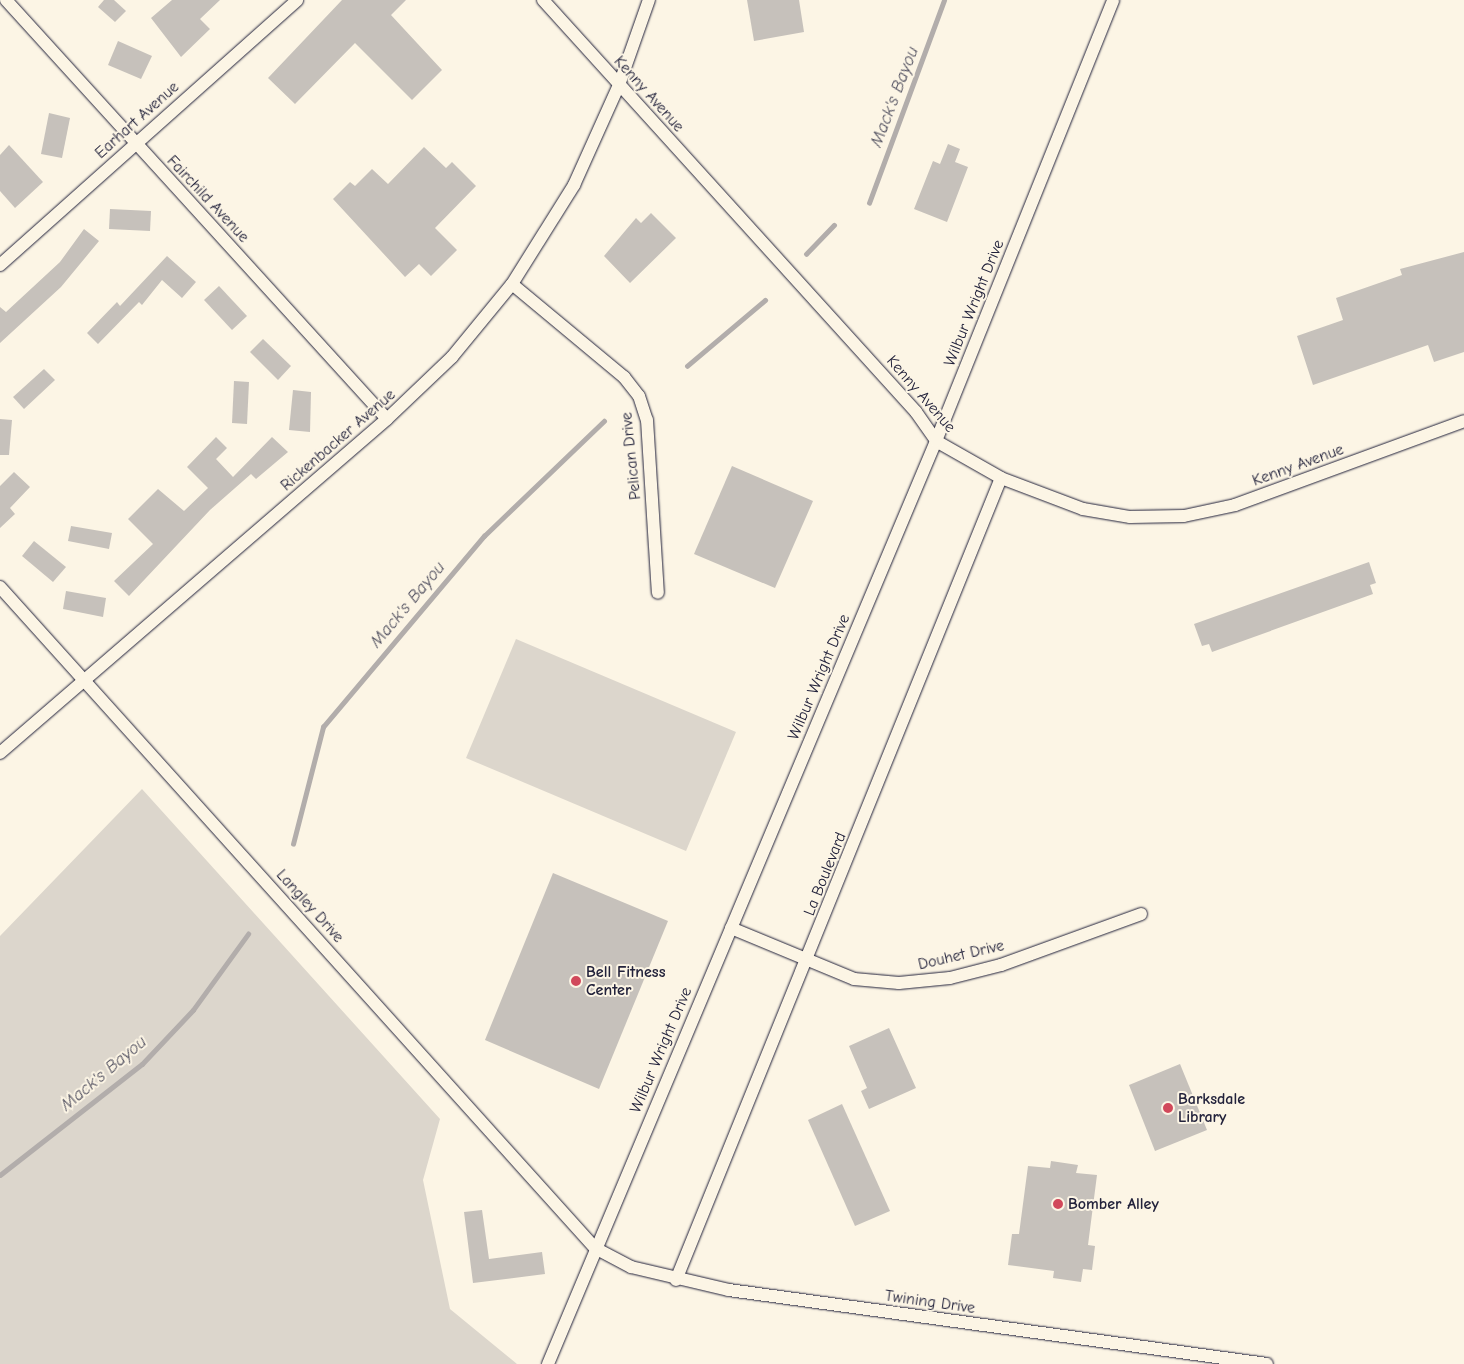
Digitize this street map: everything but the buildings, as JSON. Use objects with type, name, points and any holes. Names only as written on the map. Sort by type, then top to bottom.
[{"type":"street","name":"Fairchild Avenue","points":[[6,0],[134,144],[387,419]]},
{"type":"street","name":"Earhart Avenue","points":[[0,265],[297,0]]},
{"type":"street","name":"Kenny Avenue","points":[[543,0],[916,412],[936,441],[1001,478],[1083,509],[1130,517],[1184,516],[1235,505],[1464,421]]},
{"type":"street","name":"Rickenbacker Avenue","points":[[0,753],[387,419],[452,357],[512,284],[574,186],[619,85],[649,0]]},
{"type":"street","name":"Wilbur Wright Drive","points":[[548,1364],[595,1248],[936,441],[1113,0]]},
{"type":"street","name":"Pelican Drive","points":[[512,284],[624,377],[639,396],[647,420],[658,593]]},
{"type":"street","name":"La Boulevard","points":[[676,1280],[808,961],[1001,478]]},
{"type":"street","name":"Langley Drive","points":[[0,587],[595,1248]]},
{"type":"street","name":"Douhet Drive","points":[[731,928],[854,979],[876,982],[932,980],[1001,965],[1141,914]]},
{"type":"street","name":"Twining Drive","points":[[595,1248],[631,1267],[676,1280],[773,1297],[1267,1364]]},
{"type":"shaded area","points":[[516,639],[736,732],[686,851],[466,758]]},
{"type":"shaded area","points":[[142,789],[440,1119],[423,1180],[450,1309],[517,1364],[0,1364],[0,936]]},
{"type":"waterway","name":"Mack's Bayou","points":[[869,203],[944,0]]},
{"type":"waterway","name":"Mack's Bayou","points":[[806,254],[834,225]]},
{"type":"waterway","name":"Mack's Bayou","points":[[687,366],[765,300]]},
{"type":"waterway","name":"Mack's Bayou","points":[[293,844],[323,727],[484,536],[604,421]]},
{"type":"waterway","name":"Mack's Bayou","points":[[0,1175],[142,1064],[193,1010],[248,934]]},
{"type":"place","name":"Bell Fitness Center","points":[[576,981]]},
{"type":"place","name":"Barksdale Library","points":[[1168,1108]]},
{"type":"place","name":"Bomber Alley","points":[[1058,1204]]}]
